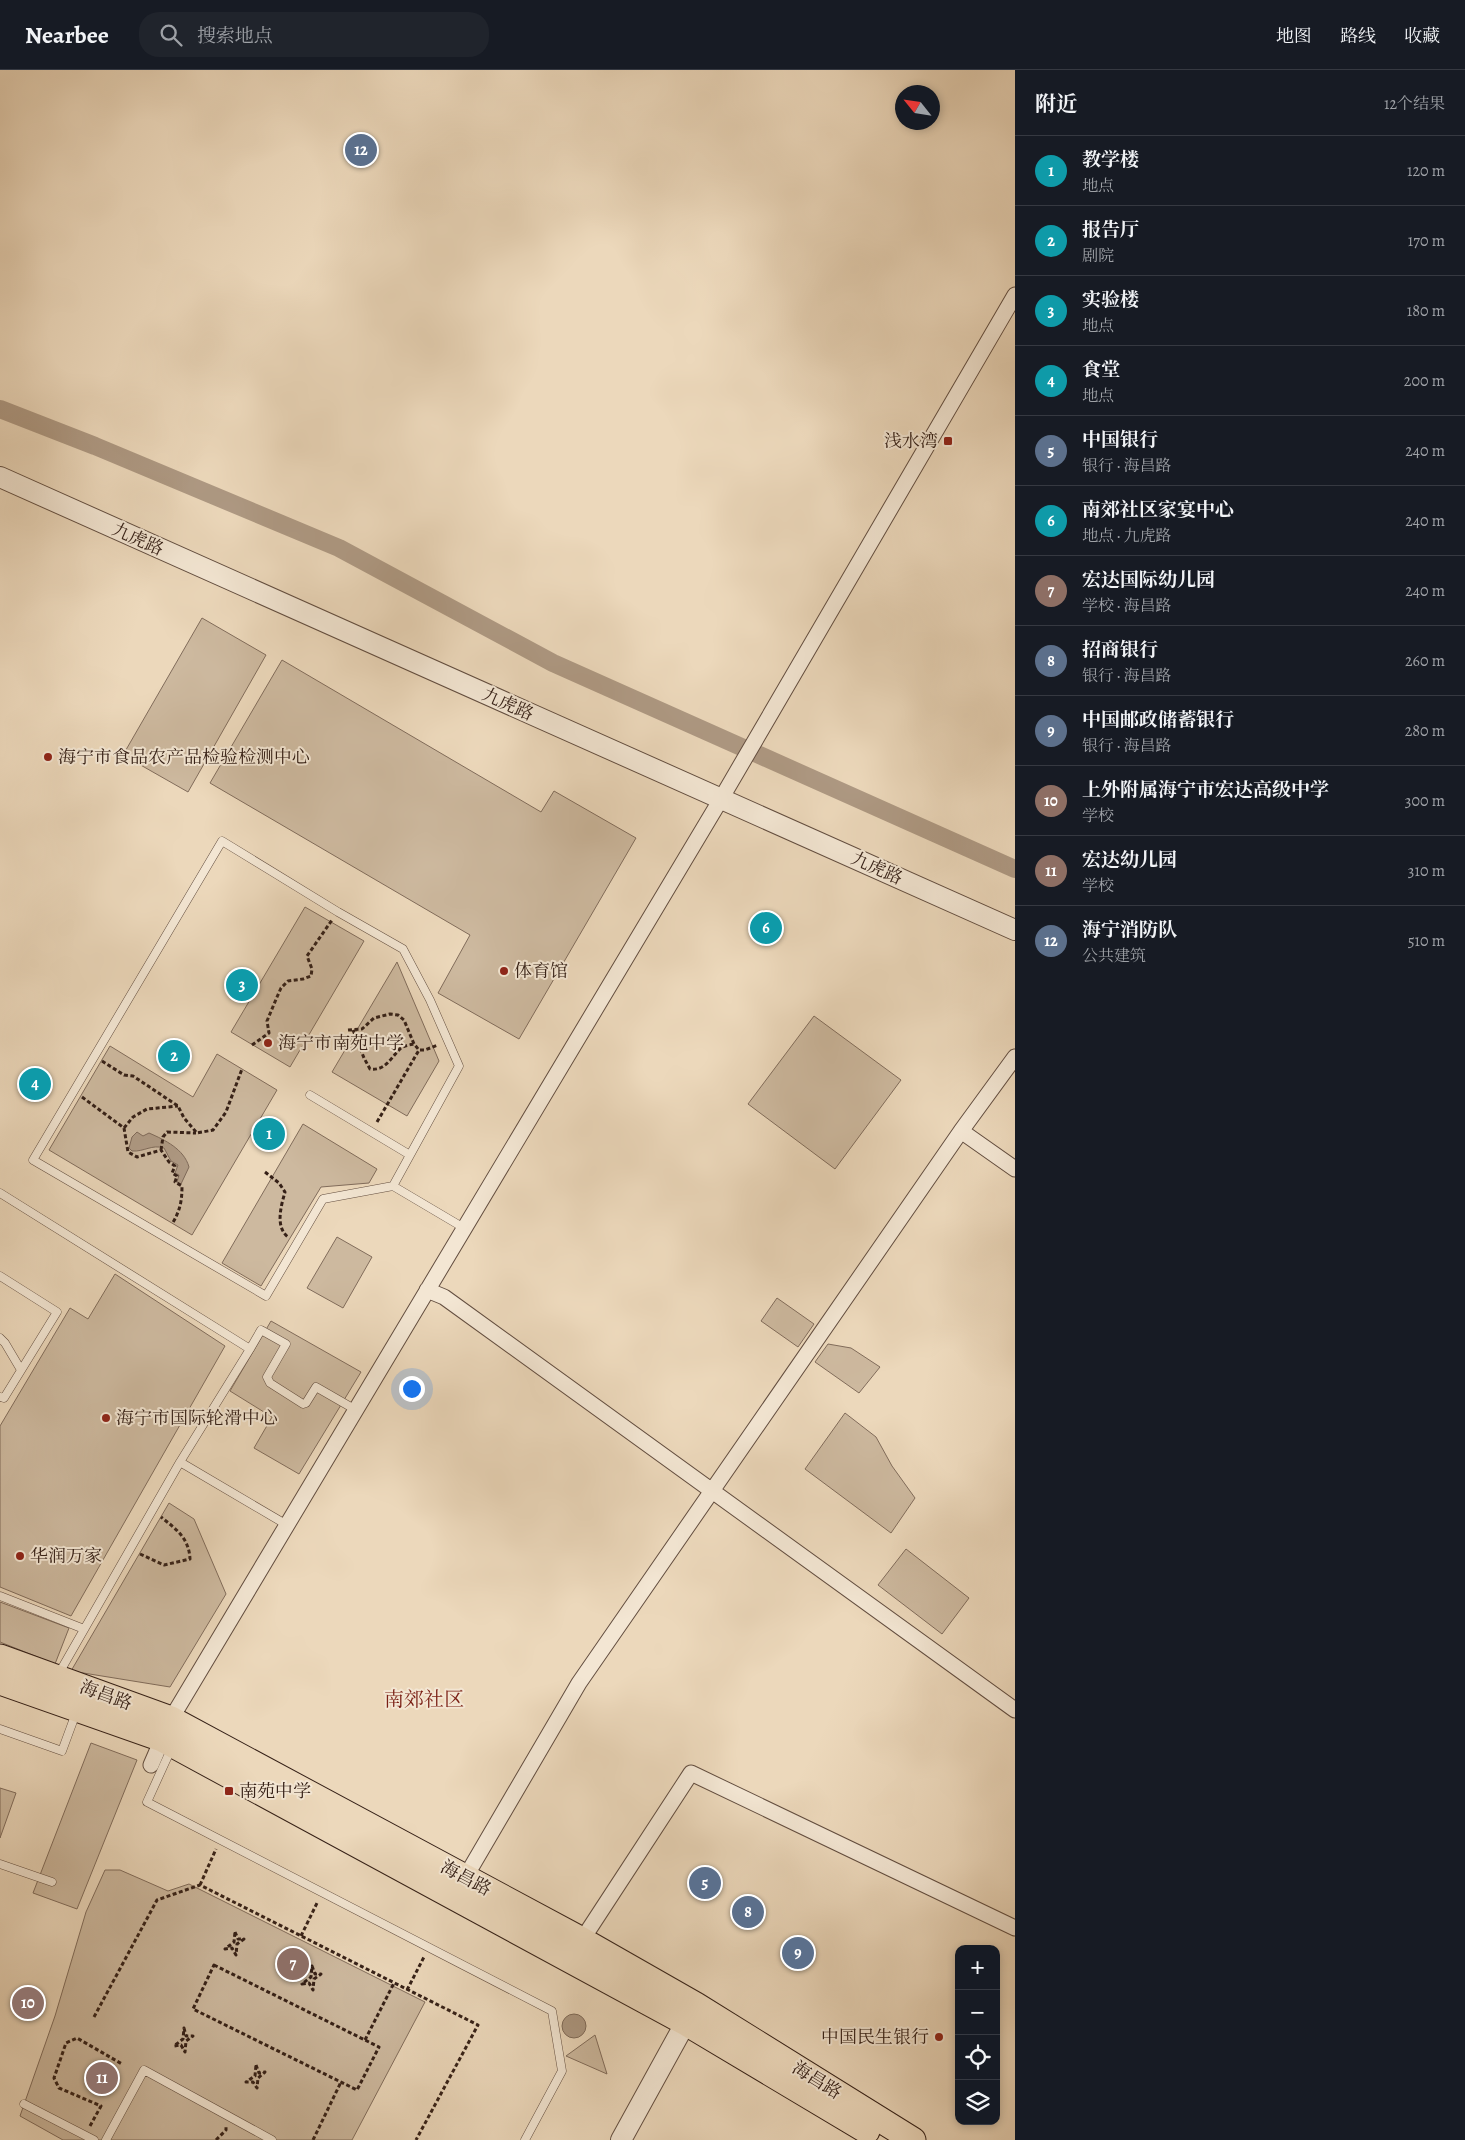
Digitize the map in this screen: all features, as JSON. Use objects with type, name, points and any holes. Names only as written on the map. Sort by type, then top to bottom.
[{"type":"main road","name":"海昌路","points":[[0,1657],[56,1678],[168,1734],[460,1888],[691,2014],[913,2140]]},
{"type":"main road","name":"海昌路","points":[[0,1682],[78,1708],[168,1734]]},
{"type":"main road","name":"海昌路","points":[[460,1888],[582,1940],[882,2140]]},
{"type":"street","points":[[151,1764],[287,1525],[721,799],[1015,295]]},
{"type":"street","name":"九虎路","points":[[0,477],[1015,930]]},
{"type":"street","points":[[460,1888],[579,1683],[960,1131],[1015,1057]]},
{"type":"street","points":[[960,1131],[1015,1169]]},
{"type":"street","points":[[427,1290],[444,1297],[1015,1710]]},
{"type":"street","points":[[582,1940],[691,1774],[1015,1928]]},
{"type":"street","points":[[621,2140],[691,2014]]},
{"type":"lane","points":[[393,1186],[459,1066],[430,1000],[403,949],[338,912],[222,841],[33,1160],[266,1296],[323,1200],[393,1186],[464,1228]]},
{"type":"lane","points":[[310,1095],[410,1155]]},
{"type":"lane","points":[[0,1193],[250,1349]]},
{"type":"lane","points":[[0,1276],[57,1312],[4,1398],[0,1397]]},
{"type":"lane","points":[[56,1678],[180,1462],[261,1330],[286,1344],[267,1376],[270,1383],[303,1404],[306,1403],[316,1386],[356,1410]]},
{"type":"lane","points":[[0,1338],[21,1370]]},
{"type":"lane","points":[[180,1462],[287,1525]]},
{"type":"lane","points":[[0,1596],[84,1629]]},
{"type":"lane","points":[[0,1729],[62,1751],[78,1708]]},
{"type":"lane","points":[[168,1734],[147,1802],[552,2011],[562,2071],[525,2140]]},
{"type":"lane","points":[[0,1864],[52,1882]]},
{"type":"lane","points":[[106,2140],[144,2070],[272,2140]]},
{"type":"lane","points":[[24,2104],[94,2140]]},
{"type":"path","points":[[252,1045],[268,1033],[268,1021],[281,988],[288,981],[311,976],[312,970],[307,956],[338,912]]},
{"type":"path","points":[[348,1030],[365,1027],[374,1018],[390,1014],[398,1015],[404,1020],[414,1044],[419,1050]]},
{"type":"path","points":[[353,1030],[370,1069],[376,1070],[385,1066],[400,1048],[414,1044]]},
{"type":"path","points":[[419,1050],[425,1050],[448,1041]]},
{"type":"path","points":[[371,1132],[419,1050]]},
{"type":"path","points":[[95,1056],[124,1075],[133,1076],[178,1106],[184,1118],[197,1134]]},
{"type":"path","points":[[172,1224],[180,1212],[182,1186],[175,1182],[178,1176],[172,1173],[176,1166],[169,1162],[161,1149],[163,1137],[167,1132],[197,1134],[213,1130],[226,1112],[242,1069]]},
{"type":"path","points":[[80,1096],[124,1128],[128,1152],[137,1157],[161,1149]]},
{"type":"path","points":[[124,1128],[132,1117],[146,1109],[178,1106]]},
{"type":"path","points":[[265,1172],[279,1184],[284,1192],[280,1220],[284,1233],[297,1244]]},
{"type":"path","points":[[130,1549],[164,1565],[190,1559],[190,1551],[180,1531],[152,1511]]},
{"type":"path","points":[[200,1885],[220,1840]]},
{"type":"path","points":[[94,2017],[157,1900],[200,1885],[478,2025],[416,2140]]},
{"type":"path","points":[[301,1936],[322,1892]]},
{"type":"path","points":[[235,1932],[238,1939],[244,1939],[237,1944],[236,1955],[232,1948],[225,1949],[234,1942],[235,1932]]},
{"type":"path","points":[[407,1990],[428,1947]]},
{"type":"path","points":[[214,1965],[365,2040],[379,2047],[358,2090],[193,2009],[214,1965]]},
{"type":"path","points":[[312,1966],[315,1974],[321,1974],[314,1979],[313,1990],[309,1983],[302,1984],[311,1977],[312,1966]]},
{"type":"path","points":[[365,2040],[394,1983]]},
{"type":"path","points":[[184,2028],[186,2036],[193,2036],[186,2041],[185,2052],[181,2045],[174,2046],[183,2039],[184,2028]]},
{"type":"path","points":[[85,2136],[101,2106],[59,2088],[54,2078],[66,2043],[76,2038],[122,2064]]},
{"type":"path","points":[[256,2065],[259,2072],[265,2072],[258,2078],[257,2088],[253,2082],[246,2082],[255,2076],[256,2065]]},
{"type":"path","points":[[313,2140],[341,2082]]},
{"type":"path","points":[[216,2140],[226,2130],[226,2119]]},
{"type":"shaded area","points":[[202,618],[266,655],[188,792],[123,755]]},
{"type":"shaded area","points":[[282,660],[541,812],[554,791],[636,838],[519,1039],[438,993],[470,935],[210,783]]},
{"type":"shaded area","points":[[305,907],[364,941],[290,1067],[231,1032]]},
{"type":"shaded area","points":[[397,962],[439,1061],[407,1116],[332,1072]]},
{"type":"shaded area","points":[[814,1016],[901,1080],[835,1169],[748,1104]]},
{"type":"shaded area","points":[[110,1046],[193,1097],[217,1054],[277,1090],[192,1235],[49,1150]]},
{"type":"shaded area","points":[[303,1124],[377,1169],[369,1183],[321,1187],[261,1286],[222,1263]]},
{"type":"shaded area","points":[[137,1132],[143,1136],[149,1133],[161,1139],[183,1155],[189,1167],[181,1184],[177,1182],[179,1175],[175,1173],[178,1165],[171,1161],[164,1148],[156,1147],[132,1151],[129,1148],[132,1137]]},
{"type":"shaded area","points":[[337,1237],[372,1257],[343,1308],[307,1288]]},
{"type":"shaded area","name":"海宁市国际轮滑中心","points":[[115,1274],[225,1346],[71,1616],[0,1587],[0,1426],[70,1308],[88,1319]]},
{"type":"shaded area","points":[[777,1298],[814,1324],[798,1347],[761,1321]]},
{"type":"shaded area","points":[[271,1321],[361,1372],[299,1474],[254,1448],[272,1417],[230,1391]]},
{"type":"shaded area","points":[[828,1344],[851,1348],[880,1367],[859,1393],[815,1362]]},
{"type":"shaded area","points":[[845,1413],[876,1437],[892,1466],[915,1498],[891,1533],[805,1469]]},
{"type":"shaded area","points":[[169,1503],[194,1519],[226,1594],[170,1687],[71,1671]]},
{"type":"shaded area","points":[[906,1549],[969,1598],[942,1634],[878,1585]]},
{"type":"shaded area","points":[[0,1602],[69,1628],[55,1664],[0,1642]]},
{"type":"shaded area","points":[[91,1743],[137,1760],[77,1909],[33,1893]]},
{"type":"shaded area","points":[[0,1788],[16,1793],[0,1838]]},
{"type":"shaded area","points":[[105,1870],[120,1870],[168,1891],[189,1884],[425,2002],[352,2140],[63,2140],[20,2116],[55,2016],[86,1912]]},
{"type":"shaded area","points":[[574,2014],[579,2015],[585,2021],[585,2031],[579,2037],[574,2038],[569,2037],[563,2031],[562,2026],[563,2021],[569,2015]]},
{"type":"shaded area","points":[[595,2035],[607,2074],[566,2056]]},
{"type":"waterway","points":[[0,409],[95,446],[339,548],[553,663],[1015,869]]},
{"type":"place","name":"海宁消防队","points":[[361,150]]},
{"type":"place","name":"浅水湾","points":[[948,441]]},
{"type":"place","name":"海宁市食品农产品检验检测中心","points":[[48,757]]},
{"type":"place","name":"南郊社区家宴中心","points":[[766,928]]},
{"type":"place","name":"体育馆","points":[[504,971]]},
{"type":"place","name":"实验楼","points":[[242,985]]},
{"type":"place","name":"海宁市南苑中学","points":[[268,1043]]},
{"type":"place","name":"报告厅","points":[[174,1056]]},
{"type":"place","name":"食堂","points":[[35,1084]]},
{"type":"place","name":"教学楼","points":[[269,1134]]},
{"type":"place","name":"海宁市国际轮滑中心","points":[[106,1418]]},
{"type":"place","name":"华润万家","points":[[20,1556]]},
{"type":"place","name":"南苑中学","points":[[229,1791]]},
{"type":"place","name":"中国银行","points":[[705,1883]]},
{"type":"place","name":"招商银行","points":[[748,1912]]},
{"type":"place","name":"中国邮政储蓄银行","points":[[798,1953]]},
{"type":"place","name":"宏达国际幼儿园","points":[[293,1964]]},
{"type":"place","name":"上外附属海宁市宏达高级中学","points":[[28,2003]]},
{"type":"place","name":"中国民生银行","points":[[939,2037]]},
{"type":"place","name":"宏达幼儿园","points":[[102,2078]]},
{"type":"district","name":"南郊社区","points":[[424,1699]]}]
